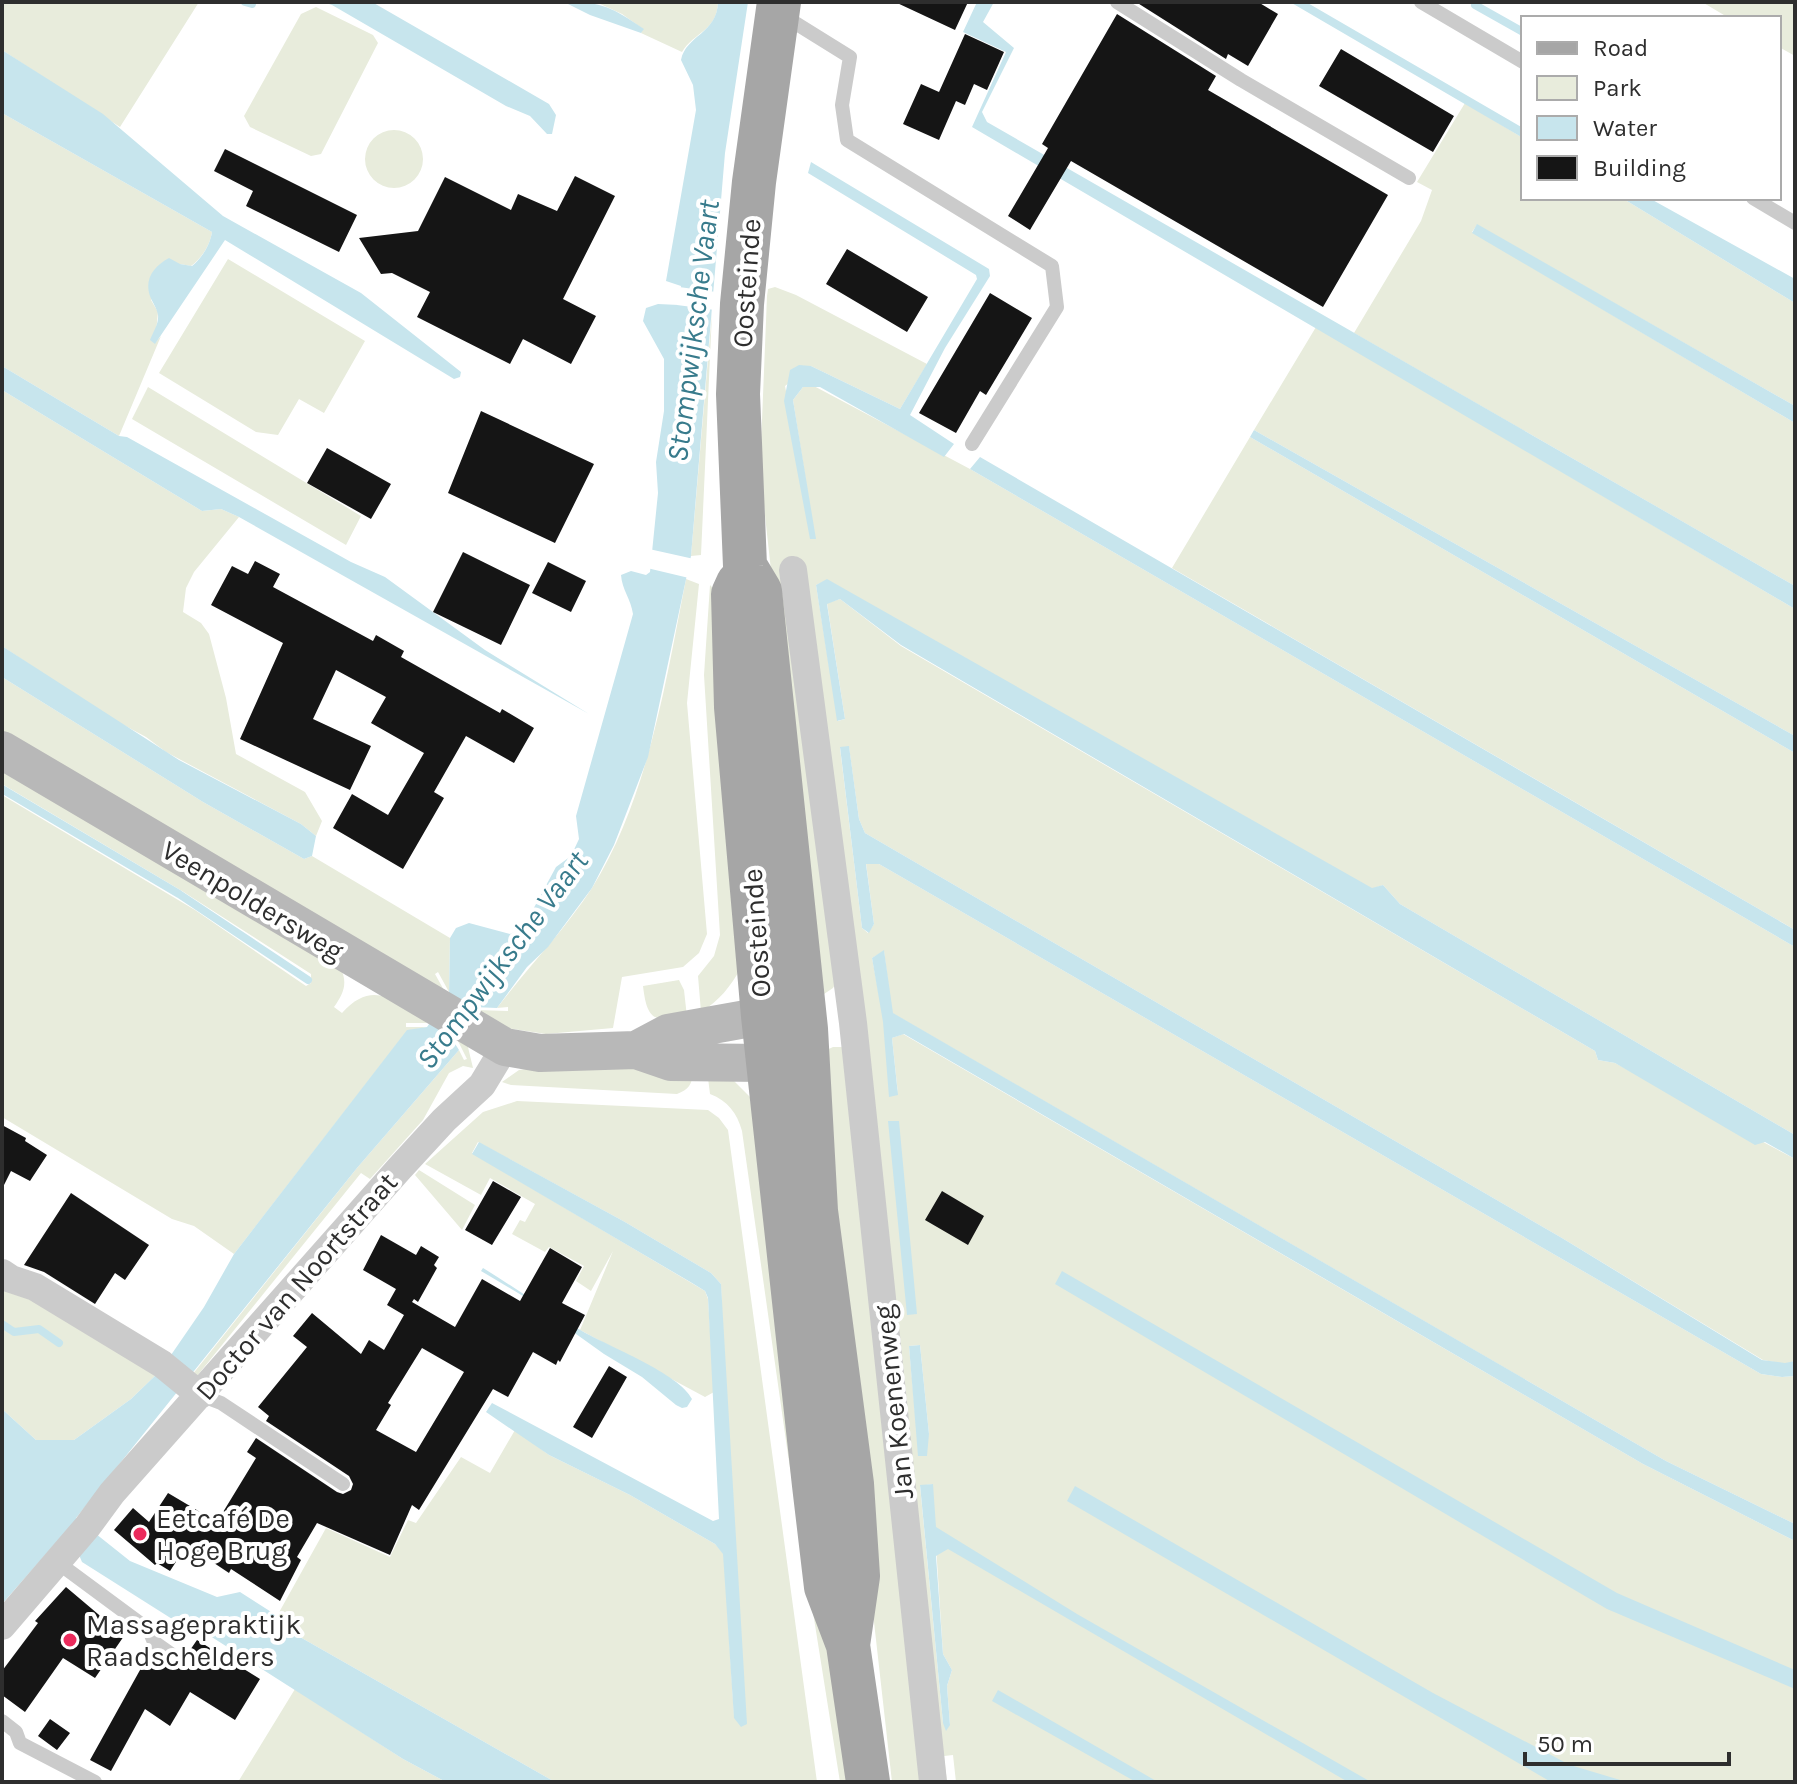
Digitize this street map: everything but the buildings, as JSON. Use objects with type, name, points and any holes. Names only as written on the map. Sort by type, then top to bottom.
[{"type":"main road","name":"Oosteinde","points":[[769,1063],[736,707],[733,594],[745,566],[738,394],[742,304],[754,182],[778,7]]},
{"type":"main road","name":"Oosteinde","points":[[745,566],[760,591],[806,1029]]},
{"type":"main road","name":"Jan Koenenweg","points":[[806,1029],[816,1211],[852,1484],[858,1576],[848,1645]]},
{"type":"main road","name":"Jan Koenenweg","points":[[769,1063],[826,1587],[848,1645],[868,1782]]},
{"type":"street","points":[[636,1050],[668,1033],[763,1016],[806,1029],[853,1023],[793,570]]},
{"type":"street","name":"Veenpoldersweg","points":[[2,750],[505,1047]]},
{"type":"street","name":"Jan Koenenweg","points":[[853,1023],[933,1782]]},
{"type":"street","points":[[505,1047],[540,1053],[636,1050],[671,1062],[769,1063],[806,1029]]},
{"type":"street","name":"Doctor van Noortstraat","points":[[2,1626],[71,1546],[192,1389],[409,1158],[482,1085],[505,1047]]},
{"type":"street","points":[[2,1273],[35,1287],[162,1364],[192,1389]]},
{"type":"lane","points":[[1117,2],[1241,80],[1409,178]]},
{"type":"lane","points":[[1421,2],[1521,61]]},
{"type":"lane","points":[[778,7],[850,57],[842,105],[847,140],[1052,266],[1057,307],[972,444]]},
{"type":"lane","points":[[1756,200],[1795,223]]},
{"type":"lane","points":[[192,1389],[221,1403],[343,1484]]},
{"type":"lane","points":[[71,1546],[149,1630],[154,1642],[171,1654]]},
{"type":"lane","points":[[2,1721],[16,1732],[20,1743],[95,1782]]},
{"type":"green space","points":[[2,2],[199,2],[120,127],[2,50]]},
{"type":"green space","points":[[596,2],[718,2],[714,19],[682,52],[641,33],[643,29],[622,14]]},
{"type":"green space","points":[[1702,2],[1795,2],[1795,56],[1781,48],[1781,16],[1726,16]]},
{"type":"green space","points":[[316,7],[373,35],[378,43],[321,154],[311,156],[250,127],[244,116],[301,14]]},
{"type":"green space","points":[[1465,103],[1521,137],[1521,200],[1625,200],[1795,303],[1795,406],[1477,225],[1472,232],[1795,423],[1795,586],[1354,333],[1421,221],[1432,190],[1417,182]]},
{"type":"green space","points":[[2,113],[212,232],[199,259],[191,266],[180,264],[151,300],[158,312],[155,343],[161,336],[119,436],[2,366]]},
{"type":"green space","points":[[394,130],[405,132],[414,139],[421,148],[421,170],[414,179],[405,186],[394,188],[383,186],[374,179],[367,170],[365,159],[367,148],[374,139],[383,132]]},
{"type":"green space","points":[[228,259],[365,341],[324,413],[299,399],[278,435],[256,432],[159,373]]},
{"type":"green space","points":[[775,287],[796,295],[927,364],[900,409],[811,366],[785,386],[815,539],[793,400],[803,387],[812,385],[970,469],[1795,947],[1795,1135],[1400,904],[1383,885],[1372,889],[827,580],[816,585],[838,721],[845,719],[827,603],[840,599],[901,646],[1595,1051],[1598,1060],[1615,1063],[1795,1159],[1795,1361],[1785,1364],[1763,1360],[1562,1238],[865,833],[859,819],[849,747],[840,748],[862,928],[868,933],[874,924],[866,863],[879,864],[1761,1374],[1795,1376],[1795,1524],[1666,1461],[892,1013],[884,951],[872,958],[898,1094],[892,1038],[903,1034],[1643,1464],[1795,1541],[1795,1782],[956,1782],[953,1755],[944,1756],[947,1782],[940,1782],[842,972],[833,988],[818,998],[760,470],[768,289]],"holes":[[[920,1345],[929,1434],[919,1456],[909,1346]],[[932,1484],[943,1654],[952,1670],[947,1686],[950,1725],[943,1723],[920,1486]]]},
{"type":"green space","points":[[712,313],[701,555],[691,556]]},
{"type":"green space","points":[[1316,327],[1795,609],[1795,736],[1254,430]]},
{"type":"green space","points":[[148,387],[361,516],[346,545],[132,419]]},
{"type":"green space","points":[[2,390],[202,511],[221,509],[239,517],[194,572],[186,588],[183,612],[201,623],[209,634],[226,698],[236,754],[305,792],[322,821],[316,836],[301,824],[166,752],[2,646]]},
{"type":"green space","points":[[1250,437],[1795,753],[1795,930],[1172,568]]},
{"type":"green space","points":[[686,579],[699,584],[687,703],[707,934],[699,953],[683,967],[622,977],[613,1028],[546,1034],[506,1028],[476,1010],[508,1011],[508,1007],[497,1008],[581,904],[611,853],[628,816],[652,738]]},
{"type":"green space","points":[[710,585],[719,595],[741,968],[724,993],[701,1012],[698,976],[714,956],[720,935],[704,675]]},
{"type":"green space","points":[[2,677],[203,802],[304,859],[312,856],[450,938],[449,992],[438,972],[435,974],[445,992],[2,733]]},
{"type":"green space","points":[[2,768],[341,969],[344,989],[334,1007],[342,1013],[353,1002],[374,995],[394,1000],[428,1021],[406,1023],[406,1027],[427,1027],[407,1031],[234,1254],[194,1226],[172,1219],[2,1117],[2,795],[195,910],[306,986],[311,983],[311,974],[182,891],[2,784]]},
{"type":"green space","points":[[679,980],[684,990],[687,1017],[660,1019],[654,1016],[647,1006],[643,986]]},
{"type":"green space","points":[[457,1039],[467,1043],[473,1068],[463,1066],[449,1073],[423,1120],[370,1179],[361,1173],[197,1376],[192,1375],[357,1168],[459,1050],[464,1060],[467,1059]]},
{"type":"green space","points":[[833,1047],[846,1047],[927,1782],[892,1782],[826,1195],[816,1055]]},
{"type":"green space","points":[[539,1067],[692,1070],[692,1075],[688,1088],[677,1094],[502,1082],[519,1070]]},
{"type":"green space","points":[[707,1070],[731,1078],[750,1097],[850,1782],[840,1782],[788,1455],[742,1131],[731,1108],[710,1094]]},
{"type":"green space","points":[[517,1101],[708,1110],[728,1130],[817,1782],[555,1782],[300,1637],[277,1616],[326,1528],[390,1557],[408,1520],[416,1523],[461,1457],[490,1473],[515,1430],[549,1455],[630,1495],[715,1544],[724,1554],[734,1717],[721,1284],[711,1273],[625,1222],[478,1142],[472,1153],[705,1291],[714,1392],[705,1397],[580,1330],[613,1251],[591,1291],[576,1281],[584,1266],[549,1247],[545,1252],[512,1234],[520,1220],[525,1222],[535,1204],[490,1178],[481,1195],[425,1164],[483,1112]]},
{"type":"green space","points":[[419,1170],[475,1205],[462,1230],[415,1175]]},
{"type":"green space","points":[[2,1280],[160,1371],[131,1399],[74,1440],[36,1440],[2,1409]]},
{"type":"green space","points":[[295,1689],[403,1759],[446,1782],[238,1782]]},
{"type":"water","points":[[323,2],[372,2],[549,104],[556,115],[552,134],[547,134],[530,116],[506,106]]},
{"type":"water","points":[[564,2],[607,7],[644,29],[641,33]]},
{"type":"water","name":"Stompwijksche Vaart","points":[[718,2],[748,2],[725,153],[691,556],[648,757],[614,845],[592,888],[548,947],[527,967],[497,1008],[473,1007],[452,1039],[459,1050],[357,1168],[76,1518],[130,1561],[217,1597],[240,1592],[287,1622],[300,1637],[555,1782],[446,1782],[403,1759],[207,1634],[199,1636],[82,1562],[79,1555],[60,1538],[2,1604],[2,1409],[36,1440],[74,1440],[131,1399],[160,1371],[204,1307],[234,1254],[407,1030],[427,1027],[449,995],[450,938],[456,928],[469,923],[510,934],[523,928],[556,867],[571,856],[579,839],[576,816],[633,614],[621,575],[631,571],[646,575],[650,572],[658,493],[656,462],[664,411],[664,359],[643,321],[646,308],[658,304],[679,305],[681,286],[666,281],[696,110],[693,85],[681,60],[689,45],[712,21]]},
{"type":"water","points":[[977,2],[994,2],[983,22],[1014,48],[982,112],[987,122],[1795,586],[1795,609],[972,127],[1006,52],[963,32]]},
{"type":"water","points":[[1290,2],[1306,2],[1521,127],[1521,137]]},
{"type":"water","points":[[2,50],[103,114],[223,216],[361,293],[461,372],[460,377],[454,379],[225,240],[155,344],[150,340],[158,318],[148,290],[152,274],[169,258],[192,266],[205,251],[212,232],[2,113]]},
{"type":"water","points":[[811,162],[989,269],[990,276],[945,348],[910,415],[954,444],[944,457],[820,387],[803,387],[793,400],[816,539],[810,539],[784,401],[790,370],[799,365],[811,366],[900,409],[977,279],[976,275],[808,173]]},
{"type":"water","points":[[1625,200],[1653,200],[1795,279],[1795,303]]},
{"type":"water","points":[[1477,224],[1795,406],[1795,423],[1472,233]]},
{"type":"water","points":[[2,366],[119,436],[127,437],[351,562],[385,577],[485,650],[589,714],[239,517],[221,509],[202,511],[2,390]]},
{"type":"water","points":[[1254,430],[1795,736],[1795,753],[1250,437]]},
{"type":"water","points":[[980,457],[1795,930],[1795,947],[970,469]]},
{"type":"water","points":[[827,579],[1372,888],[1383,885],[1400,904],[1795,1135],[1795,1159],[1765,1142],[1755,1145],[1615,1063],[1598,1060],[1595,1051],[901,645],[840,599],[827,604],[845,719],[837,721],[816,585]]},
{"type":"water","points":[[2,646],[179,760],[301,824],[316,836],[312,856],[304,859],[203,802],[2,677]]},
{"type":"water","points":[[849,746],[859,819],[865,833],[1562,1238],[1762,1360],[1795,1361],[1795,1376],[1761,1374],[879,864],[866,864],[874,924],[869,933],[862,928],[840,747]]},
{"type":"water","points":[[884,950],[893,1013],[1666,1461],[1795,1524],[1795,1541],[1643,1464],[904,1034],[892,1038],[898,1095],[889,1097],[883,1022],[872,958]]},
{"type":"water","points":[[888,1121],[899,1121],[917,1314],[907,1315]]},
{"type":"water","points":[[479,1142],[625,1222],[711,1273],[721,1284],[747,1724],[741,1727],[734,1718],[723,1554],[715,1544],[630,1495],[549,1455],[486,1412],[492,1403],[713,1521],[719,1519],[708,1298],[705,1291],[472,1154]]},
{"type":"water","points":[[483,1268],[569,1324],[659,1370],[692,1399],[687,1407],[676,1405],[642,1377],[481,1271]]},
{"type":"water","points":[[1062,1271],[1617,1593],[1795,1670],[1795,1689],[1607,1609],[1055,1284]]},
{"type":"water","points":[[920,1345],[929,1434],[927,1456],[918,1456],[909,1346]]},
{"type":"water","points":[[933,1484],[936,1527],[1077,1614],[1371,1782],[1348,1782],[948,1549],[936,1556],[943,1654],[952,1670],[947,1686],[950,1725],[946,1731],[920,1485]]},
{"type":"water","points":[[1075,1486],[1433,1693],[1570,1765],[1627,1782],[1551,1782],[1067,1501]]},
{"type":"water","points":[[998,1690],[1158,1782],[1136,1782],[992,1701]]},
{"type":"pier","points":[[679,287],[716,292],[715,310],[677,305]]},
{"type":"pier","points":[[649,549],[694,559],[689,578],[647,568]]},
{"type":"waterway","points":[[245,2],[252,4]]},
{"type":"waterway","points":[[1475,5],[1521,31]]},
{"type":"waterway","points":[[2,789],[179,894],[308,980]]},
{"type":"waterway","points":[[2,1324],[14,1332],[39,1329],[59,1343]]},
{"type":"place","name":"Eetcafé De Hoge Brug","points":[[140,1534]]},
{"type":"place","name":"Massagepraktijk Raadschelders","points":[[70,1640]]}]
